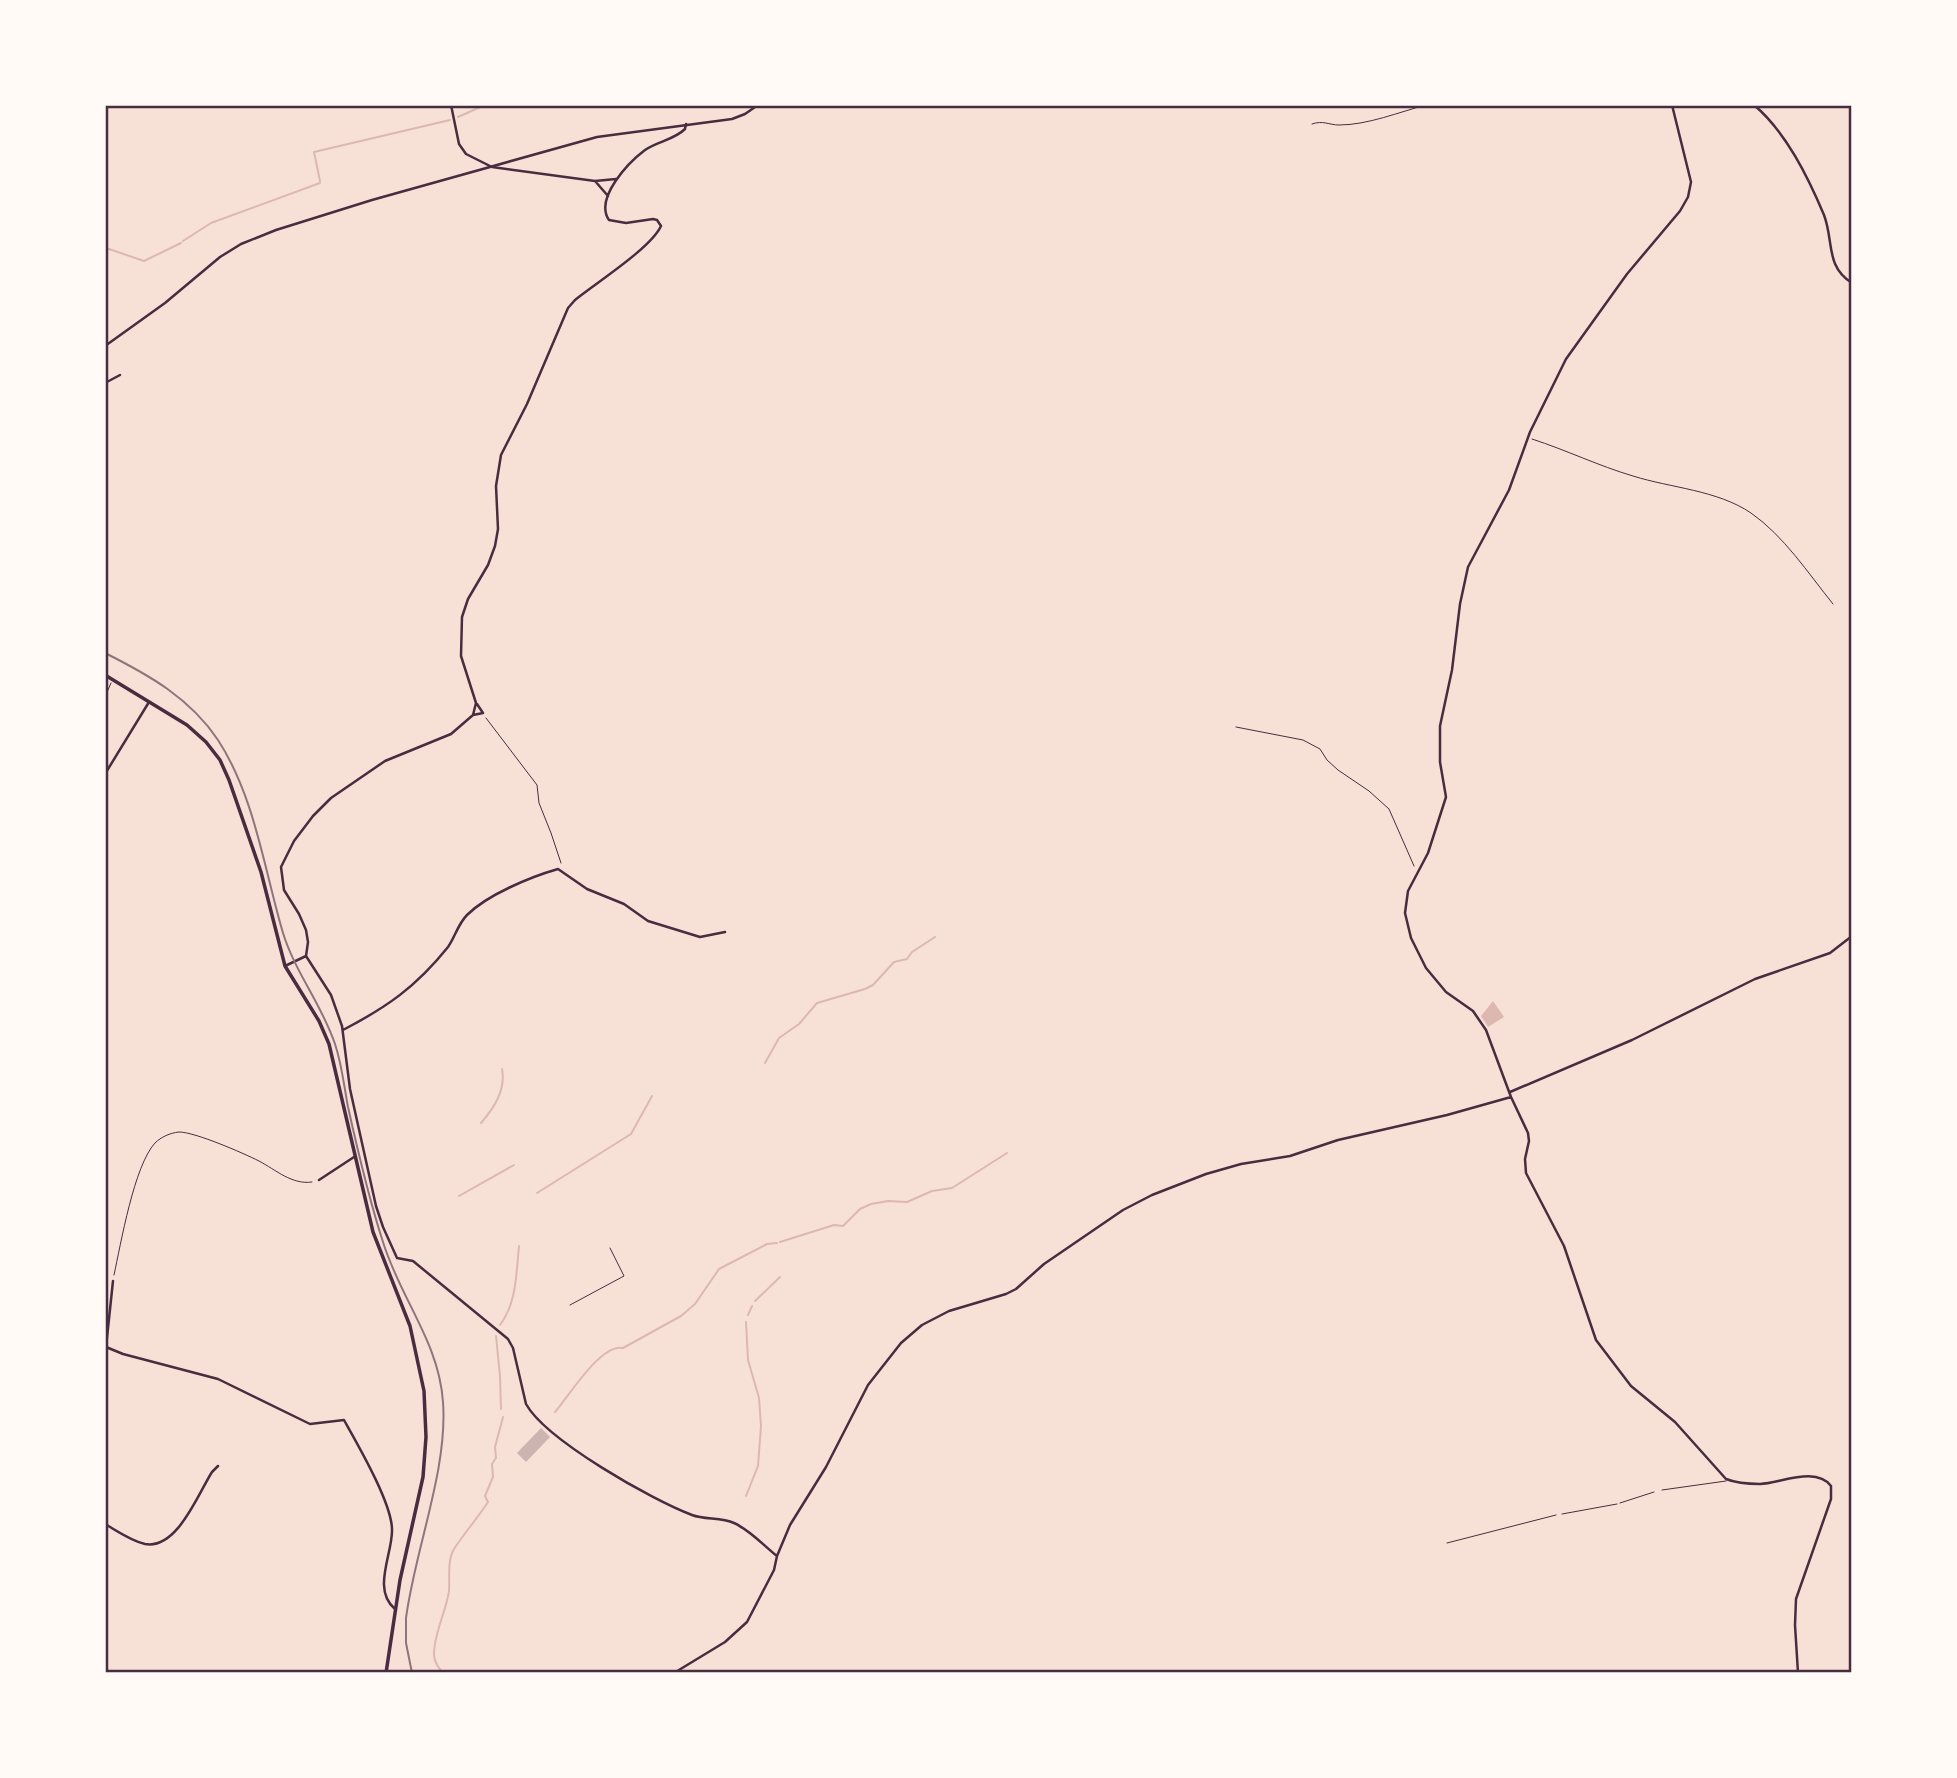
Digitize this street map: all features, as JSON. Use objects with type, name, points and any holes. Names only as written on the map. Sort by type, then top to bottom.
[{"type":"main road","points":[[105,675],[200,736],[223,766],[263,879],[285,966],[322,1027],[329,1044],[377,1245],[412,1333],[421,1370],[426,1410],[423,1477],[395,1609],[386,1673]]},
{"type":"street","points":[[451,105],[454,128],[462,149],[474,159],[492,167],[595,181],[616,179]]},
{"type":"street","points":[[105,346],[157,309],[220,257],[241,244],[326,214],[609,134],[737,117],[758,105]]},
{"type":"street","points":[[1672,105],[1690,178],[1688,197],[1680,211],[1627,274],[1570,353],[1548,392],[1509,489],[1472,557],[1463,586],[1454,657],[1440,726],[1440,762],[1446,797],[1428,853],[1408,891],[1405,907],[1411,937],[1426,968],[1439,985],[1474,1011],[1482,1022],[1528,1133],[1530,1141],[1525,1159],[1526,1173],[1564,1246],[1596,1340],[1631,1386],[1675,1422],[1728,1480],[1760,1484],[1816,1477],[1825,1479],[1832,1488],[1830,1503],[1796,1599],[1798,1673]]},
{"type":"street","points":[[1754,105],[1779,133],[1799,164],[1825,219],[1835,267],[1839,274],[1852,282]]},
{"type":"street","points":[[686,124],[685,129],[676,136],[646,150],[616,179],[608,196],[606,214],[611,221],[626,223],[653,219],[661,226],[653,237],[568,308],[527,404],[501,455],[496,486],[498,529],[495,546],[488,565],[464,607],[460,626],[462,663],[476,703],[483,713],[473,715],[451,734],[394,756],[341,791],[318,810],[294,841],[282,864],[281,880],[306,930],[309,942],[306,956],[333,1001],[343,1030],[350,1089],[376,1206],[397,1258],[413,1261],[508,1339],[513,1348],[526,1404],[556,1435],[600,1467],[674,1507],[699,1517],[727,1520],[739,1525],[777,1556]]},
{"type":"street","points":[[595,181],[608,196]]},
{"type":"street","points":[[105,383],[120,375]]},
{"type":"street","points":[[105,774],[149,702]]},
{"type":"street","points":[[473,715],[476,703]]},
{"type":"street","points":[[343,1030],[389,1005],[405,992],[448,947],[464,918],[472,911],[498,894],[558,869],[587,889],[624,904],[648,921],[700,937],[725,932]]},
{"type":"street","points":[[674,1673],[724,1642],[743,1626],[774,1570],[790,1525],[826,1467],[868,1385],[901,1343],[922,1325],[959,1308],[1016,1289],[1044,1264],[1123,1210],[1152,1195],[1241,1164],[1290,1156],[1338,1140],[1436,1117],[1511,1094],[1623,1044],[1755,979],[1830,953],[1852,936]]},
{"type":"street","points":[[285,966],[306,956]]},
{"type":"street","points":[[319,1180],[355,1157]]},
{"type":"street","points":[[113,1281],[105,1347],[218,1379],[310,1423],[344,1420],[383,1497],[392,1522],[393,1533],[384,1572],[386,1596],[395,1609]]},
{"type":"street","points":[[105,1524],[139,1542],[152,1545],[164,1541],[178,1529],[218,1466]]},
{"type":"lane","points":[[105,697],[113,680]]},
{"type":"lane","points":[[1662,1490],[1728,1480]]},
{"type":"lane","points":[[1562,1514],[1618,1504],[1654,1492]]},
{"type":"path","points":[[1312,124],[1321,121],[1339,125],[1426,105]]},
{"type":"path","points":[[1528,438],[1634,477],[1705,494],[1746,510],[1767,527],[1802,564],[1833,604]]},
{"type":"path","points":[[483,713],[537,785],[539,806],[561,859],[558,869]]},
{"type":"path","points":[[1236,727],[1303,740],[1320,749],[1338,770],[1369,791],[1391,813],[1418,875]]},
{"type":"path","points":[[113,1281],[142,1163],[155,1143],[165,1136],[178,1132],[195,1135],[247,1155],[295,1181],[306,1183],[319,1180]]},
{"type":"path","points":[[570,1305],[624,1276],[610,1248]]},
{"type":"path","points":[[1447,1543],[1562,1514]]},
{"type":"shaded area","points":[[1493,1001],[1504,1017],[1488,1027],[1481,1016]]},
{"type":"building","points":[[541,1428],[550,1437],[526,1462],[517,1453]]},
{"type":"waterway","points":[[458,117],[485,105]]},
{"type":"waterway","points":[[320,181],[314,152],[450,120]]},
{"type":"waterway","points":[[183,241],[211,223],[320,183]]},
{"type":"waterway","points":[[105,250],[144,261],[181,243]]},
{"type":"waterway","points":[[765,1063],[779,1038],[799,1024],[817,1003],[873,985],[894,962],[907,959],[912,952],[935,937]]},
{"type":"waterway","points":[[481,1123],[498,1098],[502,1069]]},
{"type":"waterway","points":[[537,1193],[631,1134],[652,1096]]},
{"type":"waterway","points":[[780,1242],[834,1225],[843,1226],[860,1209],[871,1204],[907,1202],[932,1191],[952,1188],[1007,1153]]},
{"type":"waterway","points":[[459,1196],[514,1165]]},
{"type":"waterway","points":[[555,1412],[586,1372],[605,1354],[623,1348],[681,1316],[695,1304],[719,1269],[767,1244],[777,1243]]},
{"type":"waterway","points":[[500,1325],[513,1297],[519,1246]]},
{"type":"waterway","points":[[755,1301],[780,1277]]},
{"type":"waterway","points":[[748,1315],[752,1306]]},
{"type":"waterway","points":[[746,1322],[748,1360],[759,1398],[761,1426],[758,1466],[746,1496]]},
{"type":"waterway","points":[[496,1336],[501,1409]]},
{"type":"waterway","points":[[443,1673],[434,1654],[449,1591],[450,1559],[454,1549],[488,1502],[485,1496],[493,1477],[492,1464],[496,1458],[495,1447],[503,1417]]},
{"type":"railway","points":[[105,653],[153,679],[182,700],[207,725],[231,762],[250,809],[288,947],[335,1044],[360,1158],[383,1242],[434,1360],[443,1402],[443,1428],[436,1482],[406,1618],[406,1643],[412,1673]]}]
